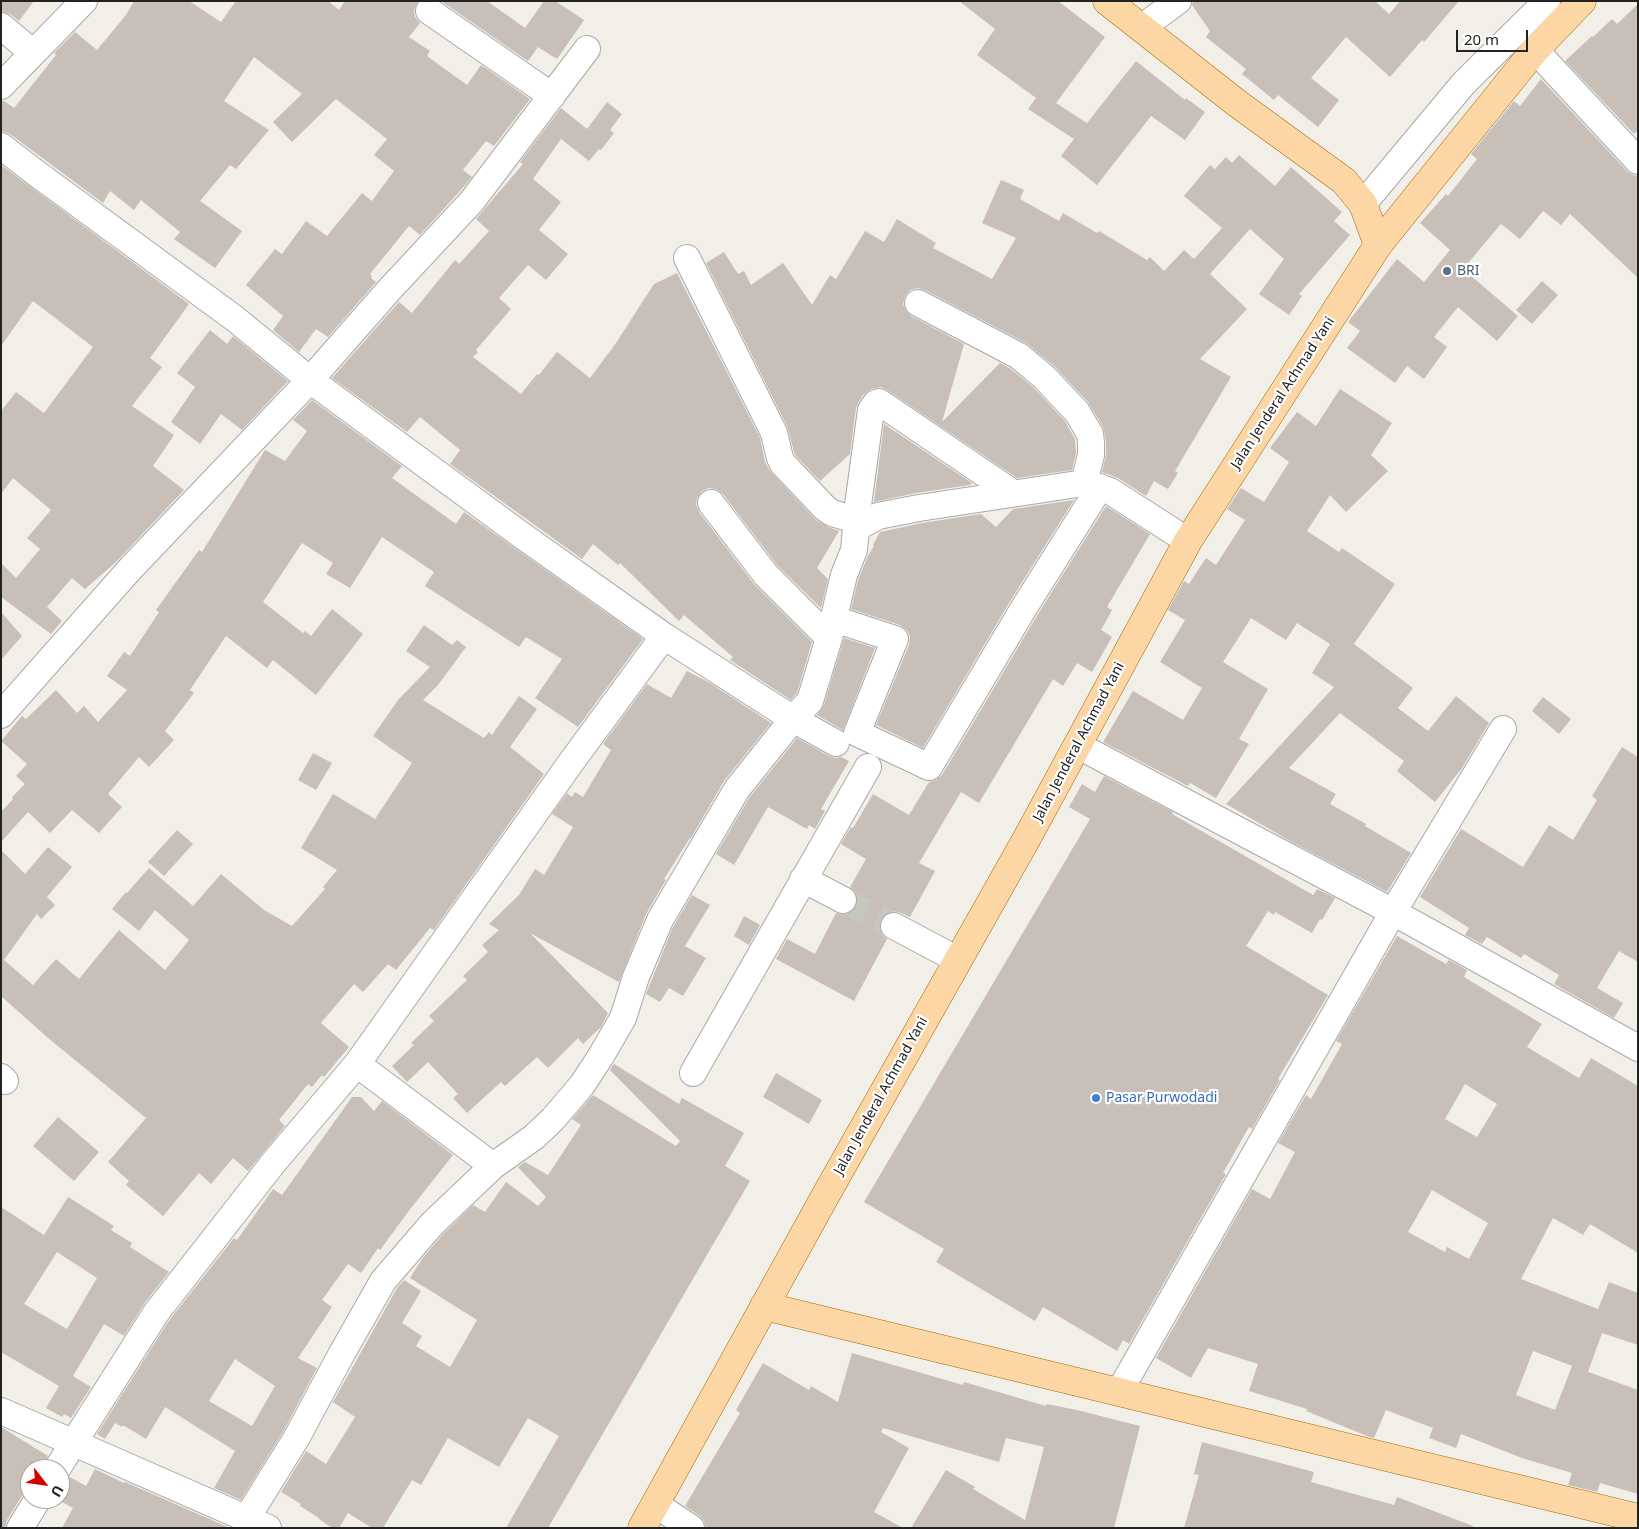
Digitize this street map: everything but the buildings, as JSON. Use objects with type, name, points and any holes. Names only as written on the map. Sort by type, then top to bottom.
[{"type":"main road","points":[[1106,1],[1238,104],[1344,181],[1363,204],[1378,245]]},
{"type":"main road","name":"Jalan Jenderal Achmad Yani","points":[[642,1528],[764,1306],[1027,838],[1188,541],[1378,245],[1535,50],[1582,1]]},
{"type":"main road","points":[[764,1306],[1638,1518]]},
{"type":"street","points":[[1141,28],[1178,1]]},
{"type":"street","points":[[1363,204],[1464,83],[1547,1]]},
{"type":"street","points":[[1,86],[80,2]]},
{"type":"street","points":[[429,12],[552,96]]},
{"type":"street","points":[[1,26],[33,53]]},
{"type":"street","points":[[1,715],[131,568],[310,380],[472,200],[587,49]]},
{"type":"street","points":[[1535,50],[1638,161]]},
{"type":"street","points":[[1,146],[234,318],[310,380],[520,534],[664,636],[793,719],[836,743]]},
{"type":"street","points":[[688,258],[774,433],[783,464],[813,497],[832,513],[856,524],[878,516],[919,508],[1013,493],[1092,485],[1110,492],[1188,541]]},
{"type":"street","points":[[711,503],[766,575],[831,629],[895,639],[857,732],[929,767],[1025,606],[1092,485],[1090,434],[1077,412],[1044,377],[1019,356],[918,303]]},
{"type":"street","points":[[1,1411],[258,1523],[297,1437],[341,1355],[384,1281],[432,1224],[493,1166],[534,1137],[553,1119],[582,1085],[602,1056],[622,1018],[636,977],[660,920],[737,789],[793,719],[810,701],[831,629],[844,575],[854,550],[871,410],[876,403],[879,402],[1013,493]]},
{"type":"street","points":[[63,1459],[156,1313],[274,1162],[357,1064],[572,761],[664,636]]},
{"type":"street","points":[[1119,1392],[1393,912],[1503,729]]},
{"type":"street","points":[[1077,745],[1393,912],[1638,1048]]},
{"type":"street","points":[[693,1073],[868,767]]},
{"type":"street","points":[[803,879],[843,900]]},
{"type":"street","points":[[894,926],[958,960]]},
{"type":"street","points":[[357,1064],[493,1166]]},
{"type":"street","points":[[655,1504],[691,1528]]},
{"type":"street","points":[[20,1528],[32,1509]]},
{"type":"tunnel","points":[[843,900],[894,926]]},
{"type":"place","name":"BRI","points":[[1447,271]]},
{"type":"place","name":"Pasar Purwodadi","points":[[1096,1098]]}]
